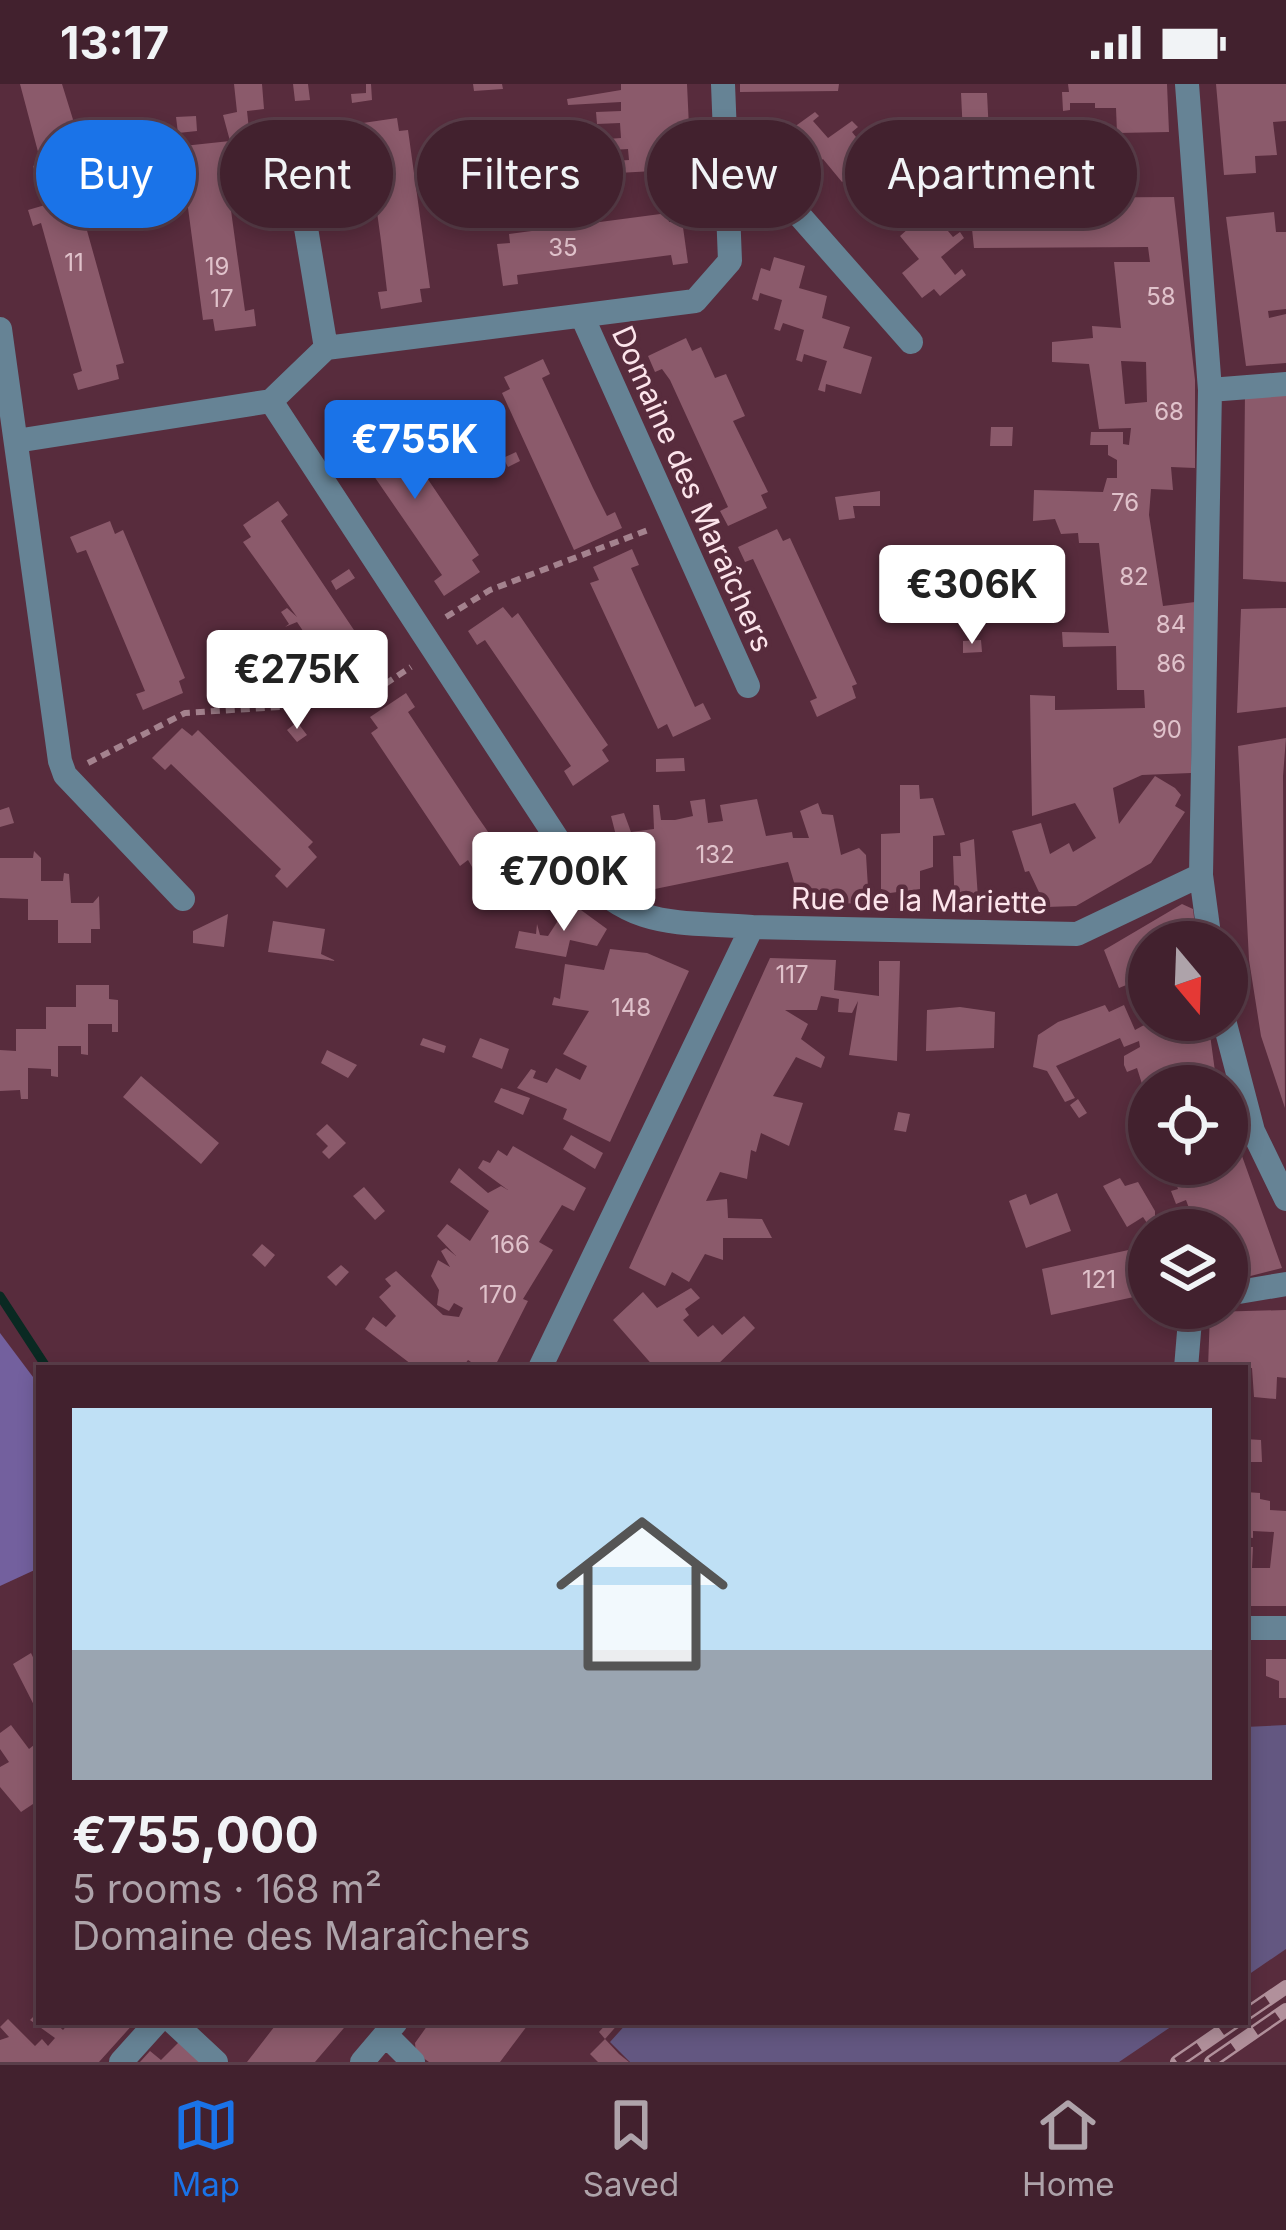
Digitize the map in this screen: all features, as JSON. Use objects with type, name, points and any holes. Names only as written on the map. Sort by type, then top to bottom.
[{"type":"street","points":[[723,84],[724,120]]},
{"type":"street","points":[[1186,84],[1210,390],[1201,875],[1207,921]]},
{"type":"street","points":[[16,441],[271,401],[326,349],[306,228]]},
{"type":"street","name":"Domaine des Maraîchers","points":[[326,349],[695,301],[730,261],[728,228]]},
{"type":"street","points":[[810,228],[911,342]]},
{"type":"street","name":"Domaine des Maraîchers","points":[[582,316],[748,686]]},
{"type":"street","points":[[0,328],[55,743],[65,775],[183,898]]},
{"type":"street","points":[[1210,390],[1286,384]]},
{"type":"street","points":[[271,401],[577,869],[597,891],[637,916],[752,927]]},
{"type":"street","name":"Rue de la Mariette","points":[[540,1365],[752,927],[1077,934],[1201,875]]},
{"type":"street","points":[[1229,1041],[1253,1131],[1286,1199]]},
{"type":"street","points":[[1248,1290],[1286,1284]]},
{"type":"street","points":[[1186,1365],[1189,1329]]},
{"type":"street","points":[[1248,1628],[1286,1628]]},
{"type":"street","points":[[121,2062],[154,2025]]},
{"type":"street","points":[[176,2025],[216,2062]]},
{"type":"street","points":[[362,2062],[391,2028],[413,2062]]},
{"type":"path","points":[[65,775],[202,709],[358,702],[490,590],[589,556],[673,519]]},
{"type":"shaded area","points":[[0,1333],[36,1381],[36,1569],[0,1586]]},
{"type":"shaded area","points":[[1286,1725],[1286,1949],[1248,1975],[1248,1727]]},
{"type":"shaded area","points":[[625,2025],[1174,2025],[1119,2062],[630,2062],[610,2042]]},
{"type":"building","points":[[20,84],[62,84],[73,120],[36,120],[36,144]]},
{"type":"building","points":[[234,84],[262,84],[264,109],[247,111],[248,120],[224,120],[223,115],[237,112]]},
{"type":"building","points":[[293,84],[308,84],[310,100],[295,101]]},
{"type":"building","points":[[366,84],[371,84],[372,100],[352,103],[351,94],[366,93]]},
{"type":"building","points":[[473,84],[502,84],[503,89],[474,91]]},
{"type":"building","points":[[621,84],[687,84],[689,120],[647,120],[647,171],[623,173],[623,160],[629,160],[628,149],[623,149],[623,120],[597,120],[596,112],[621,111],[621,102],[568,105],[567,99],[621,90]]},
{"type":"building","points":[[740,84],[839,84],[838,91],[740,92]]},
{"type":"building","points":[[1068,84],[1167,84],[1169,132],[1137,133],[1137,120],[1116,120],[1116,108],[1095,108],[1095,103],[1070,103],[1070,110],[1063,111],[1062,92],[1069,92]]},
{"type":"building","points":[[1216,84],[1286,84],[1286,121],[1273,122],[1277,155],[1255,156],[1256,173],[1224,175]]},
{"type":"building","points":[[961,93],[987,93],[988,120],[962,120]]},
{"type":"building","points":[[397,118],[399,131],[408,130],[417,228],[422,228],[430,288],[420,289],[422,302],[381,309],[378,292],[387,291],[379,228],[393,228],[393,120],[383,120]]},
{"type":"building","points":[[845,126],[845,180],[842,182],[823,159],[821,130],[828,138]]},
{"type":"building","points":[[220,142],[220,228],[233,228],[245,311],[254,309],[256,326],[215,331],[213,319],[203,320],[191,228],[196,228],[196,145]]},
{"type":"building","points":[[1137,197],[1174,197],[1195,380],[1195,468],[1171,467],[1173,490],[1151,489],[1149,515],[1163,606],[1195,602],[1191,773],[1142,775],[1113,788],[1119,824],[1155,776],[1181,795],[1175,806],[1185,812],[1151,863],[1076,906],[1046,907],[1029,871],[1025,872],[1012,831],[1041,823],[1050,854],[1069,843],[1073,852],[1096,838],[1075,803],[1032,816],[1030,695],[1055,696],[1055,710],[1145,708],[1144,690],[1117,690],[1116,646],[1063,647],[1062,632],[1109,633],[1099,543],[1079,543],[1078,533],[1061,534],[1055,519],[1033,521],[1034,490],[1103,492],[1107,478],[1117,478],[1117,460],[1108,455],[1108,445],[1090,445],[1091,432],[1123,432],[1123,444],[1129,445],[1131,428],[1099,429],[1089,364],[1052,362],[1052,342],[1093,338],[1092,326],[1121,328],[1114,262],[1150,262],[1148,247],[974,248],[972,228],[1137,228]],"holes":[[[1121,361],[1146,362],[1147,402],[1125,404]]]},
{"type":"building","points":[[36,208],[36,225],[33,226],[28,210]]},
{"type":"building","points":[[1274,212],[1276,232],[1286,232],[1286,309],[1268,311],[1269,318],[1286,314],[1286,363],[1246,366],[1226,217]]},
{"type":"building","points":[[647,216],[647,228],[683,228],[688,263],[673,265],[671,255],[517,275],[518,284],[503,286],[497,244],[510,243],[509,234],[554,228],[623,228],[623,219]]},
{"type":"building","points":[[42,228],[86,228],[124,363],[116,365],[119,379],[78,390],[73,374],[82,371]]},
{"type":"building","points":[[909,228],[946,228],[953,237],[960,232],[964,238],[941,257],[955,275],[962,269],[966,275],[940,296],[934,289],[922,298],[902,273],[919,259],[900,236]]},
{"type":"building","points":[[774,257],[805,266],[799,288],[827,296],[822,318],[850,327],[843,348],[872,357],[861,394],[826,384],[825,392],[818,390],[827,361],[804,354],[802,362],[796,360],[804,330],[783,323],[780,331],[774,329],[782,300],[760,293],[758,301],[752,299],[761,268],[770,271]]},
{"type":"building","points":[[686,338],[692,351],[701,347],[715,378],[726,374],[745,416],[733,421],[768,492],[761,495],[767,508],[728,526],[720,511],[728,507],[670,380],[662,369],[655,372],[648,356]]},
{"type":"building","points":[[543,359],[550,374],[542,378],[593,488],[607,516],[615,512],[622,528],[574,550],[502,393],[510,389],[504,377]]},
{"type":"building","points":[[1286,390],[1286,582],[1243,579],[1245,393]]},
{"type":"building","points":[[374,416],[382,428],[390,423],[479,555],[472,560],[480,572],[444,596],[434,581],[442,575],[356,450],[349,454],[339,440]]},
{"type":"building","points":[[991,427],[1013,427],[1012,446],[990,446]]},
{"type":"building","points":[[516,452],[520,461],[508,467],[503,458]]},
{"type":"building","points":[[880,491],[880,506],[853,506],[855,518],[839,520],[835,497]]},
{"type":"building","points":[[278,501],[288,515],[281,521],[366,648],[373,643],[382,658],[347,680],[340,669],[332,674],[297,622],[285,627],[289,624],[281,612],[287,608],[297,617],[243,542],[251,537],[243,525]]},
{"type":"building","points":[[110,521],[115,534],[123,530],[185,678],[179,681],[183,693],[143,710],[136,694],[145,691],[86,550],[77,553],[70,537]]},
{"type":"building","points":[[777,529],[783,541],[790,538],[857,684],[852,686],[856,698],[817,717],[810,701],[817,698],[753,559],[745,562],[738,547]]},
{"type":"building","points":[[632,549],[639,565],[631,568],[695,707],[703,703],[711,719],[673,737],[667,724],[658,729],[590,583],[599,580],[593,567]]},
{"type":"building","points":[[349,569],[355,578],[336,590],[331,581]]},
{"type":"building","points":[[503,607],[512,618],[518,613],[608,745],[602,750],[609,761],[573,786],[564,771],[571,766],[485,640],[477,645],[468,631]]},
{"type":"building","points":[[1286,608],[1286,707],[1237,713],[1241,609]]},
{"type":"building","points":[[1013,613],[1014,620],[992,622],[991,616]]},
{"type":"building","points":[[981,640],[982,652],[963,653],[963,641]]},
{"type":"building","points":[[406,693],[415,707],[408,712],[475,813],[493,839],[500,834],[511,848],[475,872],[468,860],[460,866],[371,733],[378,728],[370,717]]},
{"type":"building","points":[[297,722],[307,735],[297,742],[287,730]]},
{"type":"building","points":[[182,728],[192,736],[198,730],[313,842],[308,847],[317,857],[287,888],[275,876],[281,869],[171,764],[165,770],[152,758]]},
{"type":"building","points":[[1286,738],[1285,1108],[1261,1036],[1249,960],[1238,746]]},
{"type":"building","points":[[684,758],[685,771],[656,772],[656,759]]},
{"type":"building","points":[[900,785],[919,785],[920,799],[933,798],[945,835],[933,836],[933,867],[920,871],[920,889],[890,893],[881,889],[881,834],[900,833]]},
{"type":"building","points":[[705,799],[708,823],[723,821],[720,805],[757,799],[766,836],[792,832],[793,838],[809,838],[800,811],[818,803],[822,814],[833,815],[841,855],[859,848],[866,855],[869,904],[806,902],[798,896],[788,862],[645,891],[639,863],[623,863],[611,816],[624,813],[631,832],[654,829],[653,805],[659,805],[661,820],[675,820],[693,816],[690,801]]},
{"type":"building","points":[[9,807],[14,823],[0,827],[0,810]]},
{"type":"building","points":[[974,839],[979,913],[955,911],[953,856],[961,856],[960,843]]},
{"type":"building","points":[[34,851],[41,858],[41,881],[63,881],[64,873],[69,874],[71,903],[93,903],[99,896],[100,929],[91,929],[91,943],[58,943],[58,920],[28,920],[28,899],[0,898],[0,858],[33,858]]},
{"type":"building","points":[[570,902],[607,929],[597,946],[570,940],[566,957],[515,948],[519,931],[536,934],[537,924],[540,935],[548,936]]},
{"type":"building","points":[[1182,904],[1193,909],[1194,921],[1153,921]]},
{"type":"building","points":[[228,914],[224,947],[193,943],[193,931]]},
{"type":"building","points":[[273,921],[325,929],[321,954],[336,961],[268,952]]},
{"type":"building","points":[[1128,936],[1128,984],[1119,988],[1104,950]]},
{"type":"building","points":[[610,949],[647,953],[689,971],[610,1142],[563,1119],[567,1109],[517,1088],[531,1069],[536,1071],[533,1078],[547,1083],[556,1068],[580,1080],[587,1066],[563,1054],[589,1011],[552,1005],[554,997],[560,999],[565,964],[604,970]]},
{"type":"building","points":[[770,958],[836,960],[834,990],[879,996],[879,961],[900,961],[897,1061],[849,1055],[858,1001],[852,1013],[838,1012],[839,999],[821,996],[817,1010],[785,1010],[808,1024],[801,1039],[825,1057],[821,1068],[796,1057],[773,1096],[803,1103],[789,1146],[761,1133],[756,1152],[751,1150],[747,1179],[720,1172],[706,1201],[727,1199],[728,1218],[762,1219],[772,1238],[723,1238],[723,1260],[705,1254],[689,1282],[672,1272],[665,1286],[629,1268]]},
{"type":"building","points":[[76,985],[109,985],[109,999],[118,1000],[118,1032],[112,1032],[112,1024],[88,1024],[88,1055],[81,1054],[81,1046],[58,1046],[58,1077],[51,1076],[51,1069],[28,1068],[28,1099],[21,1099],[20,1090],[0,1091],[0,1050],[16,1051],[16,1029],[46,1029],[46,1007],[76,1007]]},
{"type":"building","points":[[1105,1005],[1109,1012],[1124,1005],[1128,1041],[1139,1041],[1124,1047],[1120,1038],[1056,1066],[1075,1098],[1065,1102],[1047,1071],[1033,1067],[1038,1035],[1058,1022]]},
{"type":"building","points":[[960,1007],[995,1012],[994,1048],[926,1051],[927,1010]]},
{"type":"building","points":[[423,1038],[446,1046],[444,1053],[420,1045]]},
{"type":"building","points":[[480,1038],[509,1049],[502,1069],[472,1057]]},
{"type":"building","points":[[1139,1041],[1211,1041],[1214,1065],[1128,1065],[1127,1072],[1124,1056],[1140,1047]]},
{"type":"building","points":[[327,1050],[357,1065],[348,1078],[321,1063]]},
{"type":"building","points":[[141,1076],[219,1143],[201,1164],[123,1097]]},
{"type":"building","points":[[501,1088],[530,1098],[523,1115],[494,1102]]},
{"type":"building","points":[[1078,1099],[1087,1113],[1079,1118],[1070,1105]]},
{"type":"building","points":[[898,1112],[910,1114],[906,1132],[894,1130]]},
{"type":"building","points":[[327,1124],[346,1143],[329,1159],[322,1152],[328,1146],[316,1134]]},
{"type":"building","points":[[571,1135],[603,1153],[595,1169],[563,1149]]},
{"type":"building","points":[[513,1146],[586,1188],[574,1211],[562,1205],[539,1242],[553,1250],[523,1299],[528,1301],[496,1365],[468,1360],[464,1365],[410,1365],[365,1329],[373,1317],[386,1327],[396,1316],[379,1297],[391,1286],[385,1279],[396,1271],[443,1315],[459,1317],[463,1308],[454,1303],[449,1311],[437,1305],[439,1290],[431,1276],[438,1260],[450,1267],[441,1251],[446,1248],[456,1256],[437,1236],[447,1224],[470,1241],[489,1211],[450,1182],[459,1168],[488,1193],[501,1186],[508,1190],[478,1168],[483,1160],[490,1163],[498,1150],[507,1156]]},
{"type":"building","points":[[1248,1173],[1282,1268],[1248,1277],[1248,1209],[1189,1209],[1186,1200],[1176,1204],[1171,1191],[1178,1189],[1177,1185],[1248,1185]]},
{"type":"building","points":[[1120,1178],[1125,1186],[1140,1185],[1154,1209],[1128,1209],[1127,1227],[1103,1186]]},
{"type":"building","points":[[364,1187],[385,1211],[375,1220],[353,1196]]},
{"type":"building","points":[[1057,1193],[1071,1231],[1026,1248],[1009,1201],[1026,1194],[1030,1205]]},
{"type":"building","points":[[262,1244],[275,1255],[265,1267],[252,1255]]},
{"type":"building","points":[[1128,1250],[1128,1298],[1051,1315],[1042,1269]]},
{"type":"building","points":[[341,1265],[349,1272],[336,1286],[327,1277]]},
{"type":"building","points":[[691,1288],[700,1298],[685,1309],[689,1315],[683,1320],[698,1337],[713,1325],[722,1335],[744,1316],[755,1328],[717,1365],[652,1365],[613,1320],[643,1292],[657,1308]]},
{"type":"building","points":[[1286,1310],[1286,1378],[1277,1377],[1276,1399],[1254,1397],[1248,1365],[1208,1365],[1209,1329],[1248,1329],[1248,1311]]},
{"type":"building","points":[[1248,1439],[1261,1440],[1262,1462],[1248,1462]]},
{"type":"building","points":[[1248,1492],[1260,1493],[1260,1499],[1270,1501],[1270,1510],[1286,1511],[1286,1606],[1248,1606],[1248,1547],[1253,1547],[1252,1568],[1270,1568],[1274,1532],[1253,1531],[1253,1538],[1248,1537]]},
{"type":"building","points":[[31,1653],[36,1664],[36,1709],[13,1664]]},
{"type":"building","points":[[1266,1659],[1286,1659],[1286,1698],[1279,1698],[1279,1681],[1266,1676]]},
{"type":"building","points":[[11,1725],[29,1749],[36,1743],[36,1802],[21,1812],[0,1787],[0,1767],[9,1762],[0,1749],[0,1733]]},
{"type":"building","points":[[8,2019],[35,2046],[42,2039],[48,2046],[55,2038],[37,2025],[57,2025],[63,2030],[67,2025],[132,2025],[99,2062],[0,2062],[0,2040],[9,2037],[0,2027]]},
{"type":"building","points":[[276,2025],[346,2025],[315,2062],[247,2062]]},
{"type":"building","points":[[428,2025],[527,2026],[500,2062],[429,2062],[416,2053],[415,2043]]},
{"type":"building","points":[[605,2025],[617,2025],[605,2039],[599,2032]]},
{"type":"building","points":[[605,2039],[629,2062],[598,2062],[590,2054]]},
{"type":"building","points":[[181,2040],[203,2062],[140,2062],[150,2051],[161,2060]]},
{"type":"waterway","points":[[0,1296],[45,1365]]},
{"type":"railway","points":[[1248,2013],[1286,1987]]},
{"type":"railway","points":[[1211,2062],[1286,2010]]},
{"type":"railway","points":[[1177,2062],[1231,2025]]}]
